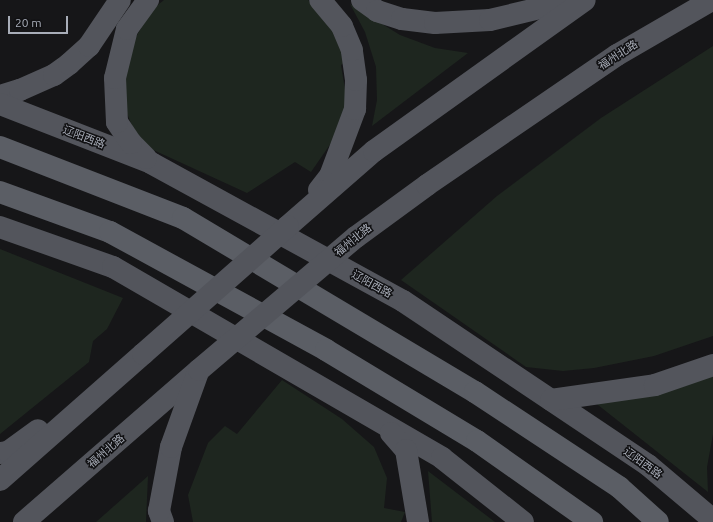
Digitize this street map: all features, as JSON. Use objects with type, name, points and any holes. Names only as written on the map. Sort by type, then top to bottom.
[{"type":"highway","points":[[0,147],[183,218],[475,392],[619,487],[658,522]]},
{"type":"highway","points":[[0,192],[110,232],[326,350],[477,441],[592,522]]},
{"type":"main road","points":[[0,96],[20,90],[54,75],[69,64],[89,46],[120,0]]},
{"type":"main road","points":[[148,0],[128,29],[115,78],[117,122],[131,143],[151,163]]},
{"type":"main road","points":[[288,226],[330,176],[355,109],[356,80],[352,50],[342,26],[320,0]]},
{"type":"main road","points":[[362,0],[383,13],[402,19],[435,23],[490,20],[573,0]]},
{"type":"main road","points":[[0,480],[374,150],[585,0]]},
{"type":"main road","name":"福州北路","points":[[24,522],[199,370],[356,237],[427,185],[604,64],[686,13],[712,0]]},
{"type":"main road","points":[[686,13],[713,5]]},
{"type":"main road","name":"辽阳西路","points":[[0,104],[151,163],[404,301],[648,465],[713,520]]},
{"type":"main road","points":[[0,227],[113,267],[442,458],[523,522]]},
{"type":"main road","points":[[0,453],[8,452],[143,354]]},
{"type":"main road","points":[[550,400],[655,385],[713,365]]},
{"type":"main road","points":[[164,522],[159,510],[171,447],[199,370]]},
{"type":"main road","points":[[382,423],[406,450],[418,522]]},
{"type":"shaded area","points":[[164,0],[308,0],[316,6],[337,33],[347,61],[341,65],[347,101],[338,133],[311,172],[295,162],[247,193],[149,148],[135,133],[126,111],[124,73],[135,38],[154,8]]},
{"type":"shaded area","points":[[350,4],[400,35],[435,48],[468,53],[372,126],[377,100],[376,67],[365,32]]},
{"type":"shaded area","points":[[713,46],[713,336],[654,356],[594,368],[563,371],[526,367],[401,280],[497,196],[601,118]]},
{"type":"shaded area","points":[[0,249],[123,298],[107,329],[93,341],[89,362],[0,434]]},
{"type":"shaded area","points":[[713,373],[713,434],[707,467],[708,492],[593,401]]},
{"type":"shaded area","points":[[282,380],[342,419],[374,447],[387,478],[384,508],[405,512],[401,522],[193,522],[188,495],[208,443],[225,426],[237,434]]},
{"type":"shaded area","points":[[428,471],[495,522],[432,522]]},
{"type":"shaded area","points":[[148,476],[146,522],[96,522]]}]
